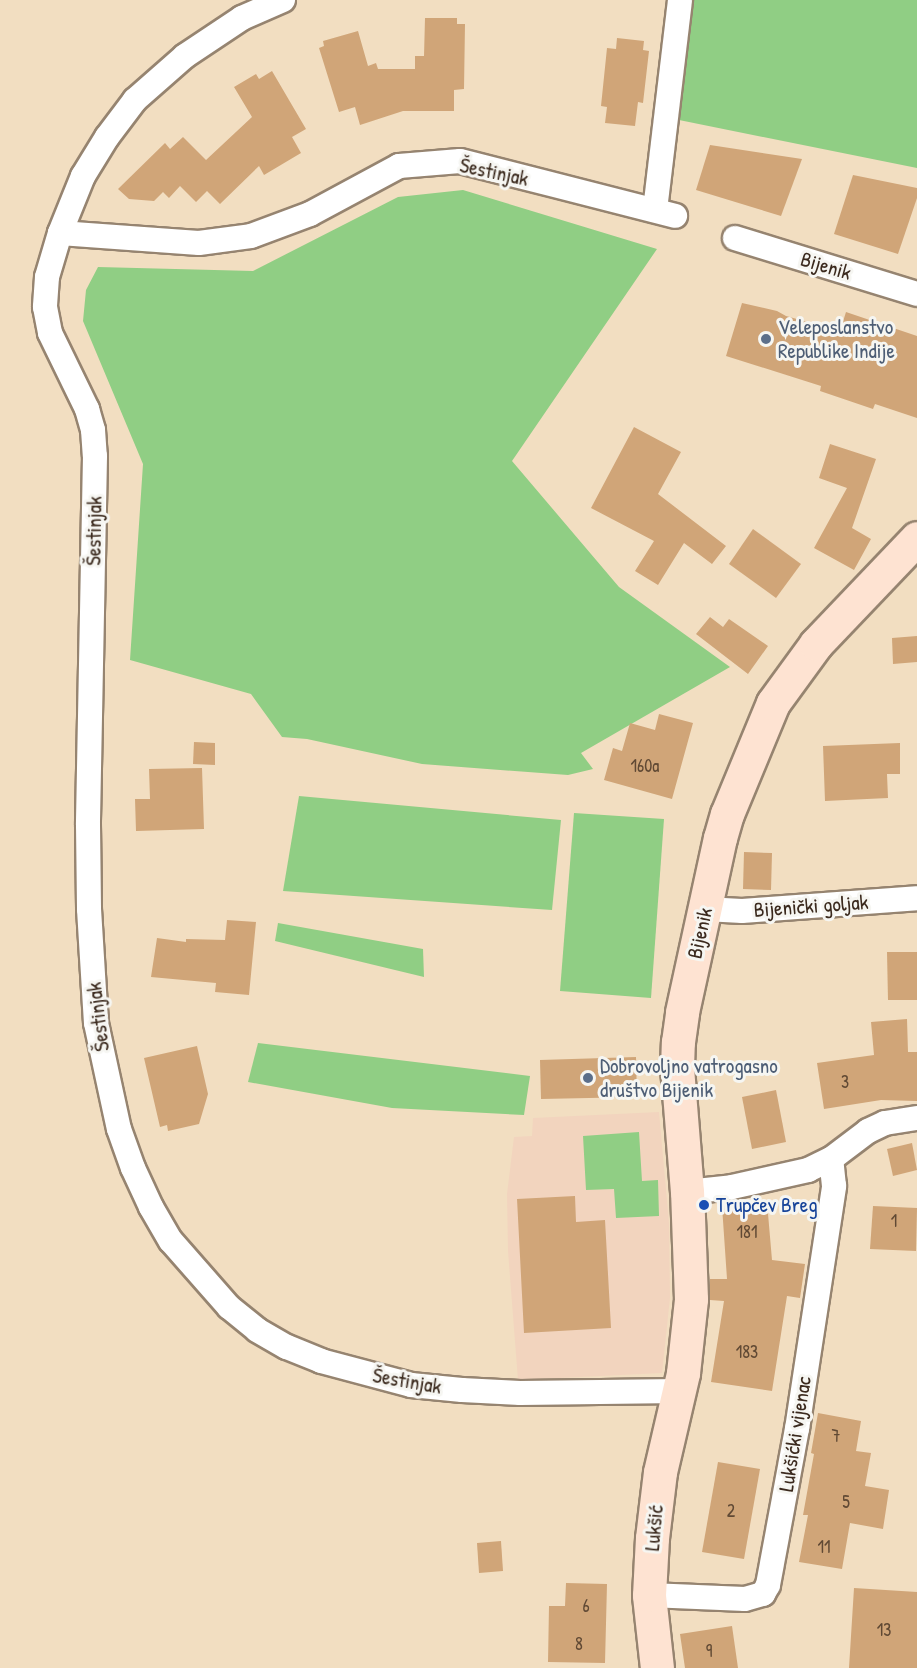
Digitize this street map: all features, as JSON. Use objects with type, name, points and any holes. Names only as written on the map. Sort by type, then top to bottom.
[{"type":"main road","name":"Bijenik","points":[[680,1391],[691,1299],[687,1192],[677,1067],[678,1042],[682,1012],[727,814],[773,703],[816,644],[917,538]]},
{"type":"main road","name":"Lukšić","points":[[657,1668],[649,1595],[652,1538],[660,1472],[680,1391]]},
{"type":"street","name":"Šestinjak","points":[[284,0],[242,18],[185,56],[135,100],[106,137],[83,176],[60,233],[47,278],[45,307],[50,333],[87,409],[93,430],[95,456],[88,825],[89,909],[96,1023],[119,1129],[133,1168],[151,1207],[171,1241],[229,1307],[257,1330],[287,1347],[321,1361],[411,1385],[520,1393],[680,1391]]},
{"type":"street","name":"Šestinjak","points":[[60,233],[200,243],[251,236],[310,214],[399,166],[460,161],[665,213],[680,0]]},
{"type":"street","name":"Bijenik","points":[[735,238],[917,294]]},
{"type":"street","name":"Bijenički goljak","points":[[705,909],[742,911],[917,898]]},
{"type":"street","points":[[687,1192],[791,1175],[831,1159],[868,1131],[885,1124],[917,1118]]},
{"type":"street","name":"Lukšićki vijenac","points":[[649,1595],[745,1599],[763,1593],[768,1585],[797,1429],[830,1217],[834,1186],[831,1159]]},
{"type":"shaded area","points":[[659,1112],[669,1223],[670,1298],[662,1373],[518,1380],[508,1251],[507,1194],[514,1137],[532,1136],[533,1118]]},
{"type":"green space","points":[[690,0],[917,0],[917,168],[679,120]]},
{"type":"green space","points":[[463,190],[657,249],[512,461],[619,587],[730,667],[581,753],[593,769],[568,775],[422,764],[307,739],[282,737],[251,694],[130,660],[143,464],[83,321],[86,290],[98,267],[253,271],[398,197]]},
{"type":"green space","points":[[299,796],[561,820],[552,910],[283,891]]},
{"type":"green space","points":[[574,813],[664,819],[651,998],[560,991]]},
{"type":"green space","points":[[278,923],[423,949],[424,977],[275,941]]},
{"type":"green space","points":[[258,1043],[530,1076],[524,1115],[392,1108],[248,1082]]},
{"type":"green space","points":[[639,1132],[642,1181],[658,1180],[659,1216],[616,1218],[614,1189],[586,1190],[583,1136]]},
{"type":"building","points":[[425,18],[457,18],[457,24],[465,24],[464,89],[454,90],[454,111],[403,111],[360,125],[355,107],[339,112],[319,48],[324,46],[323,41],[358,31],[368,66],[376,63],[378,69],[415,69],[415,56],[424,56]]},
{"type":"building","points":[[617,38],[644,41],[643,50],[649,51],[643,103],[638,102],[635,126],[605,123],[607,107],[601,106],[607,48],[616,49]]},
{"type":"building","points":[[272,71],[306,129],[292,137],[301,153],[264,175],[259,166],[220,204],[207,191],[196,202],[180,186],[169,198],[163,192],[154,201],[129,199],[118,189],[165,143],[170,149],[183,137],[206,160],[252,117],[234,87],[256,74],[259,79]]},
{"type":"building","points":[[710,145],[802,159],[781,216],[696,190]]},
{"type":"building","points":[[853,175],[917,188],[917,198],[898,254],[834,234]]},
{"type":"building","points":[[742,303],[777,311],[786,316],[840,331],[846,312],[917,336],[917,418],[875,404],[873,409],[820,391],[821,386],[726,356]]},
{"type":"building","points":[[634,427],[681,452],[658,494],[726,546],[712,564],[684,543],[658,585],[635,571],[654,541],[591,508]]},
{"type":"building","points":[[830,444],[876,459],[852,528],[871,539],[854,570],[814,548],[847,488],[819,478]]},
{"type":"building","points":[[753,529],[801,564],[776,598],[729,564]]},
{"type":"building","points":[[710,617],[723,627],[729,619],[768,646],[748,674],[696,634]]},
{"type":"building","points":[[917,636],[917,662],[893,664],[892,638]]},
{"type":"building","points":[[659,714],[693,723],[672,799],[604,780],[613,748],[622,751],[630,723],[655,730]]},
{"type":"building","points":[[194,742],[215,743],[215,765],[193,764]]},
{"type":"building","points":[[900,743],[900,774],[887,774],[888,798],[825,801],[823,746]]},
{"type":"building","points":[[202,768],[204,829],[136,831],[135,799],[150,799],[149,769]]},
{"type":"building","points":[[744,852],[772,853],[771,890],[743,889]]},
{"type":"building","points":[[227,920],[256,922],[249,995],[215,992],[216,983],[151,977],[157,938],[186,942],[186,939],[225,940]]},
{"type":"building","points":[[887,952],[917,952],[917,1000],[888,1000]]},
{"type":"building","points":[[907,1019],[908,1052],[917,1052],[917,1101],[881,1100],[824,1109],[817,1063],[874,1055],[871,1022]]},
{"type":"building","points":[[197,1046],[208,1094],[199,1124],[168,1131],[167,1125],[160,1127],[144,1058]]},
{"type":"building","name":"Dobrovoljno vatrogasno društvo Bijenik","points":[[636,1057],[637,1097],[541,1099],[540,1060]]},
{"type":"building","points":[[776,1090],[786,1142],[752,1149],[742,1097]]},
{"type":"building","points":[[912,1143],[917,1170],[893,1176],[887,1149]]},
{"type":"building","points":[[575,1196],[576,1222],[605,1220],[611,1328],[524,1333],[517,1199]]},
{"type":"building","points":[[767,1202],[772,1260],[805,1264],[800,1298],[787,1296],[772,1391],[711,1382],[724,1301],[710,1300],[710,1279],[727,1279],[722,1206]]},
{"type":"building","points":[[873,1206],[917,1208],[916,1251],[870,1249]]},
{"type":"building","points":[[818,1413],[861,1421],[856,1451],[871,1453],[865,1486],[889,1490],[883,1529],[850,1523],[842,1569],[799,1562],[808,1515],[803,1515],[814,1454],[811,1453]]},
{"type":"building","points":[[718,1462],[760,1469],[744,1559],[702,1552]]},
{"type":"building","points":[[501,1541],[503,1571],[479,1573],[477,1543]]},
{"type":"building","points":[[566,1583],[607,1584],[605,1663],[548,1662],[549,1606],[565,1606]]},
{"type":"building","points":[[854,1588],[917,1592],[917,1668],[849,1668]]},
{"type":"building","points":[[732,1626],[738,1668],[685,1668],[680,1634]]},
{"type":"place","name":"Veleposlanstvo Republike Indije","points":[[766,339]]},
{"type":"place","name":"Dobrovoljno vatrogasno društvo Bijenik","points":[[588,1078]]},
{"type":"place","name":"Trupčev Breg","points":[[704,1205]]}]
